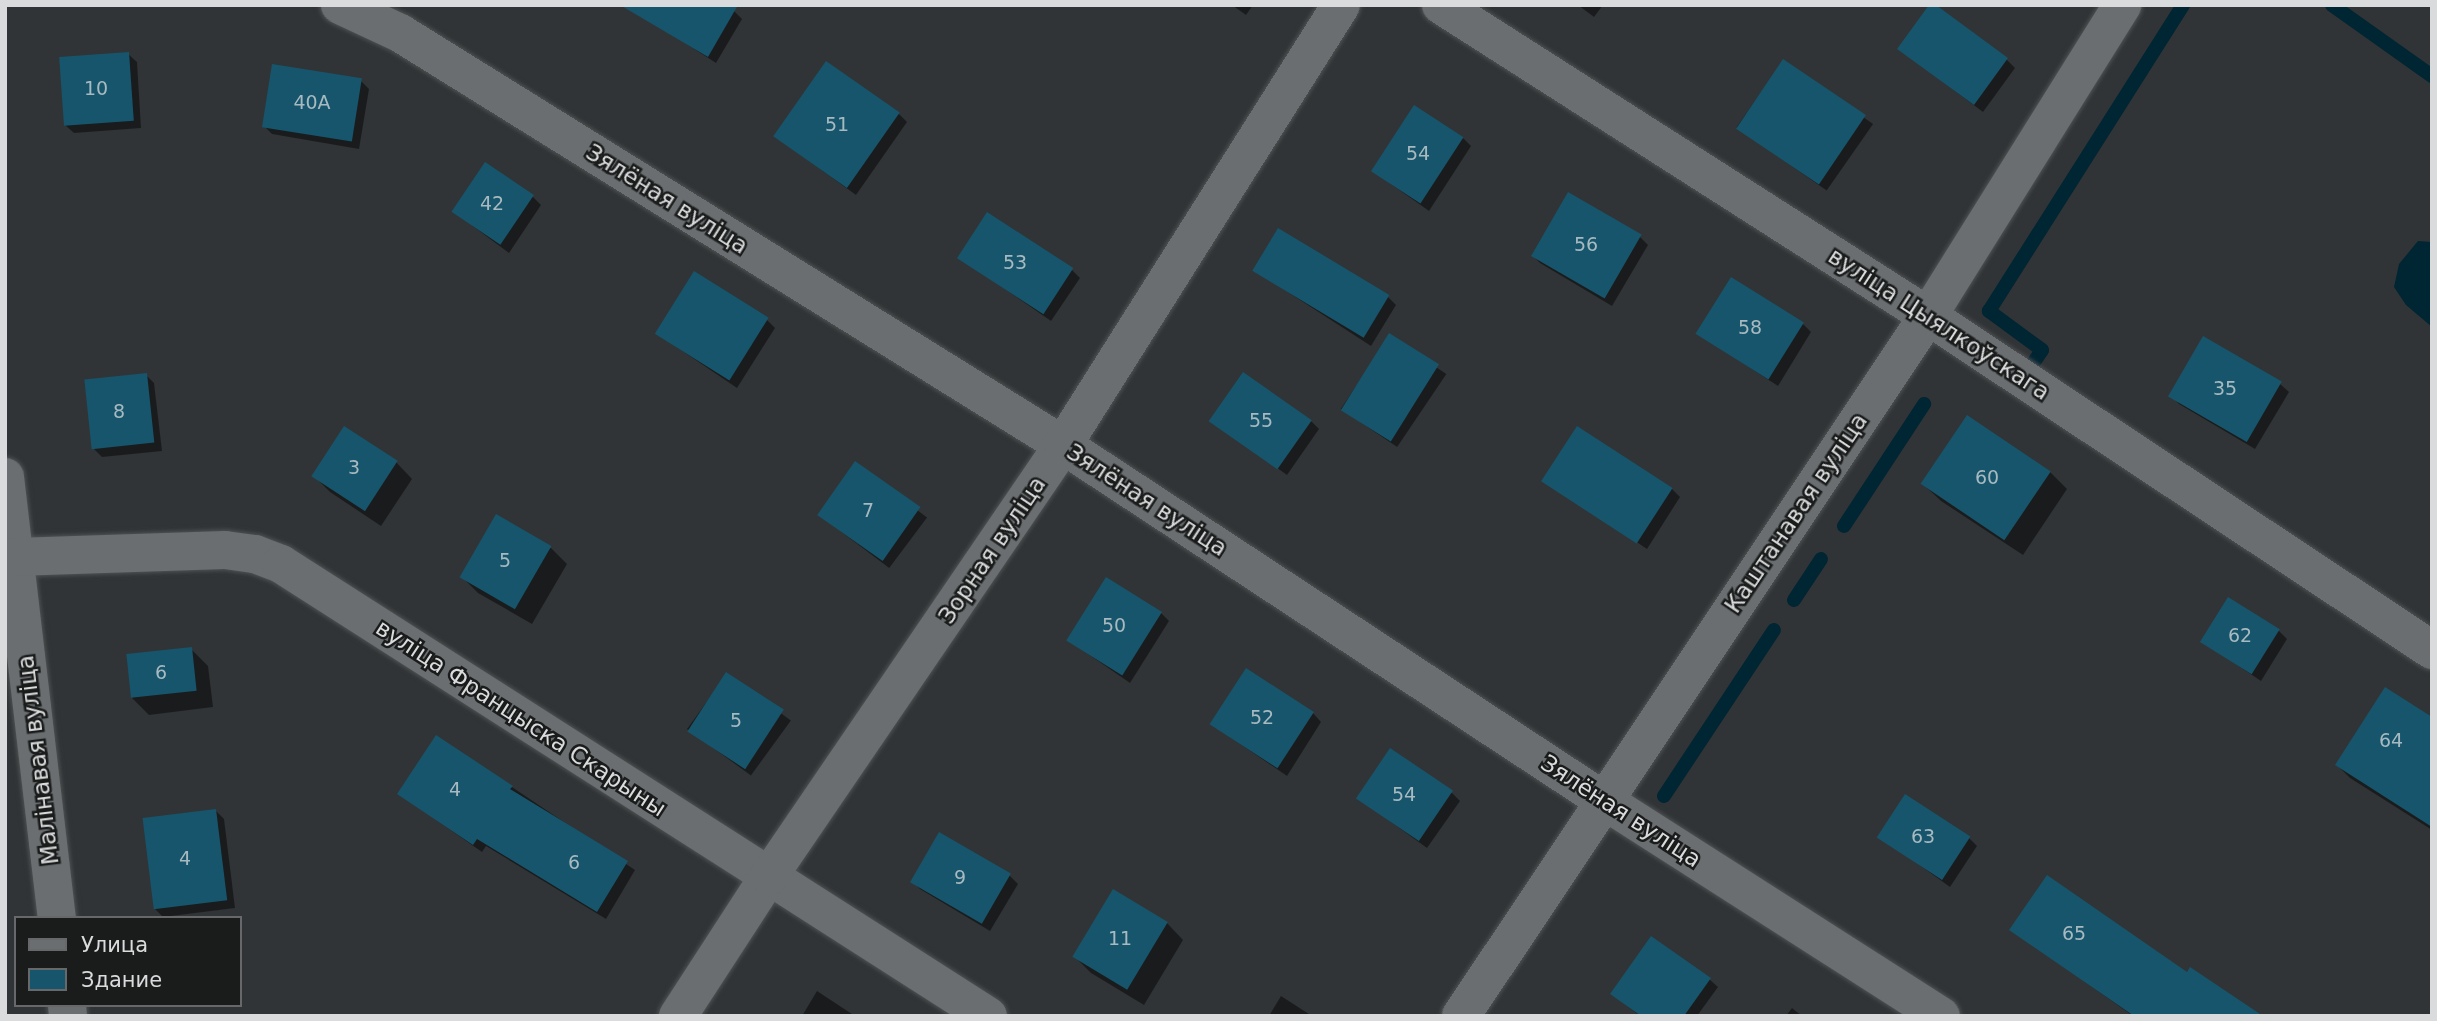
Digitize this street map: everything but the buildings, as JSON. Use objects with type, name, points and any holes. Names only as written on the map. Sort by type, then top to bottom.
[{"type":"street","name":"Зялёная вуліца","points":[[340,5],[400,33],[1063,445],[1603,800],[1941,1016]]},
{"type":"street","name":"Зорная вуліца","points":[[678,1016],[769,876],[1063,445],[1341,5]]},
{"type":"street","name":"вуліца Цыялкоўскага","points":[[1441,5],[1928,316],[2432,650]]},
{"type":"street","name":"Каштанавая вуліца","points":[[1461,1016],[1928,316],[2122,5]]},
{"type":"street","name":"Малінавая вуліца","points":[[5,477],[57,916]]},
{"type":"street","name":"вуліца Францыска Скарыны","points":[[15,558],[225,550],[255,554],[281,564],[988,1016]]},
{"type":"water","points":[[2418,241],[2432,242],[2432,327],[2406,305],[2394,287],[2399,264]]},
{"type":"waterway","points":[[2034,362],[2042,350],[1989,311],[2183,5]]},
{"type":"waterway","points":[[2332,5],[2432,76]]},
{"type":"waterway","points":[[1844,526],[1924,404]]},
{"type":"waterway","points":[[1794,600],[1821,559]]},
{"type":"waterway","points":[[1664,796],[1774,630]]}]
